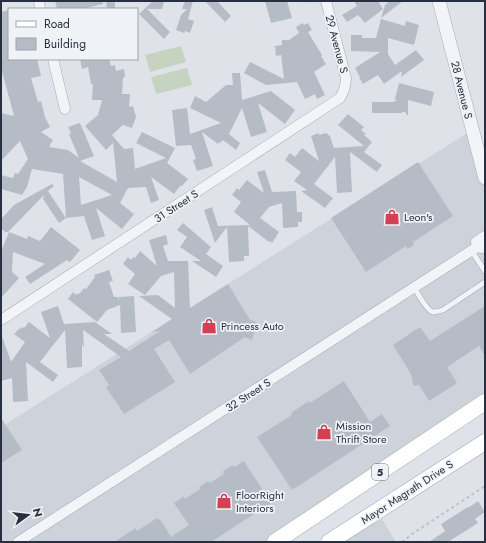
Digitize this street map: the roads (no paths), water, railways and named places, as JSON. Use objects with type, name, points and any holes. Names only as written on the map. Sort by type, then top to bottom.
[{"type":"main road","name":"5","points":[[275,542],[485,402]]},
{"type":"main road","points":[[456,461],[485,436]]},
{"type":"main road","name":"Mayor Magrath Drive S","points":[[330,542],[485,442]]},
{"type":"street","name":"29 Avenue S","points":[[326,1],[345,72],[346,87]]},
{"type":"street","name":"28 Avenue S","points":[[439,1],[484,170]]},
{"type":"street","points":[[53,60],[65,109]]},
{"type":"street","name":"31 Street S","points":[[1,320],[340,98],[346,87]]},
{"type":"street","name":"32 Street S","points":[[18,542],[478,248],[476,242],[485,236]]},
{"type":"lane","points":[[478,248],[485,271]]},
{"type":"lane","points":[[414,288],[428,309],[433,312],[438,312],[485,282]]},
{"type":"place","name":"Leon's","points":[[392,217]]},
{"type":"place","name":"Princess Auto","points":[[209,326]]},
{"type":"place","name":"Mission Thrift Store","points":[[324,432]]},
{"type":"place","name":"FloorRight Interiors","points":[[224,501]]}]
